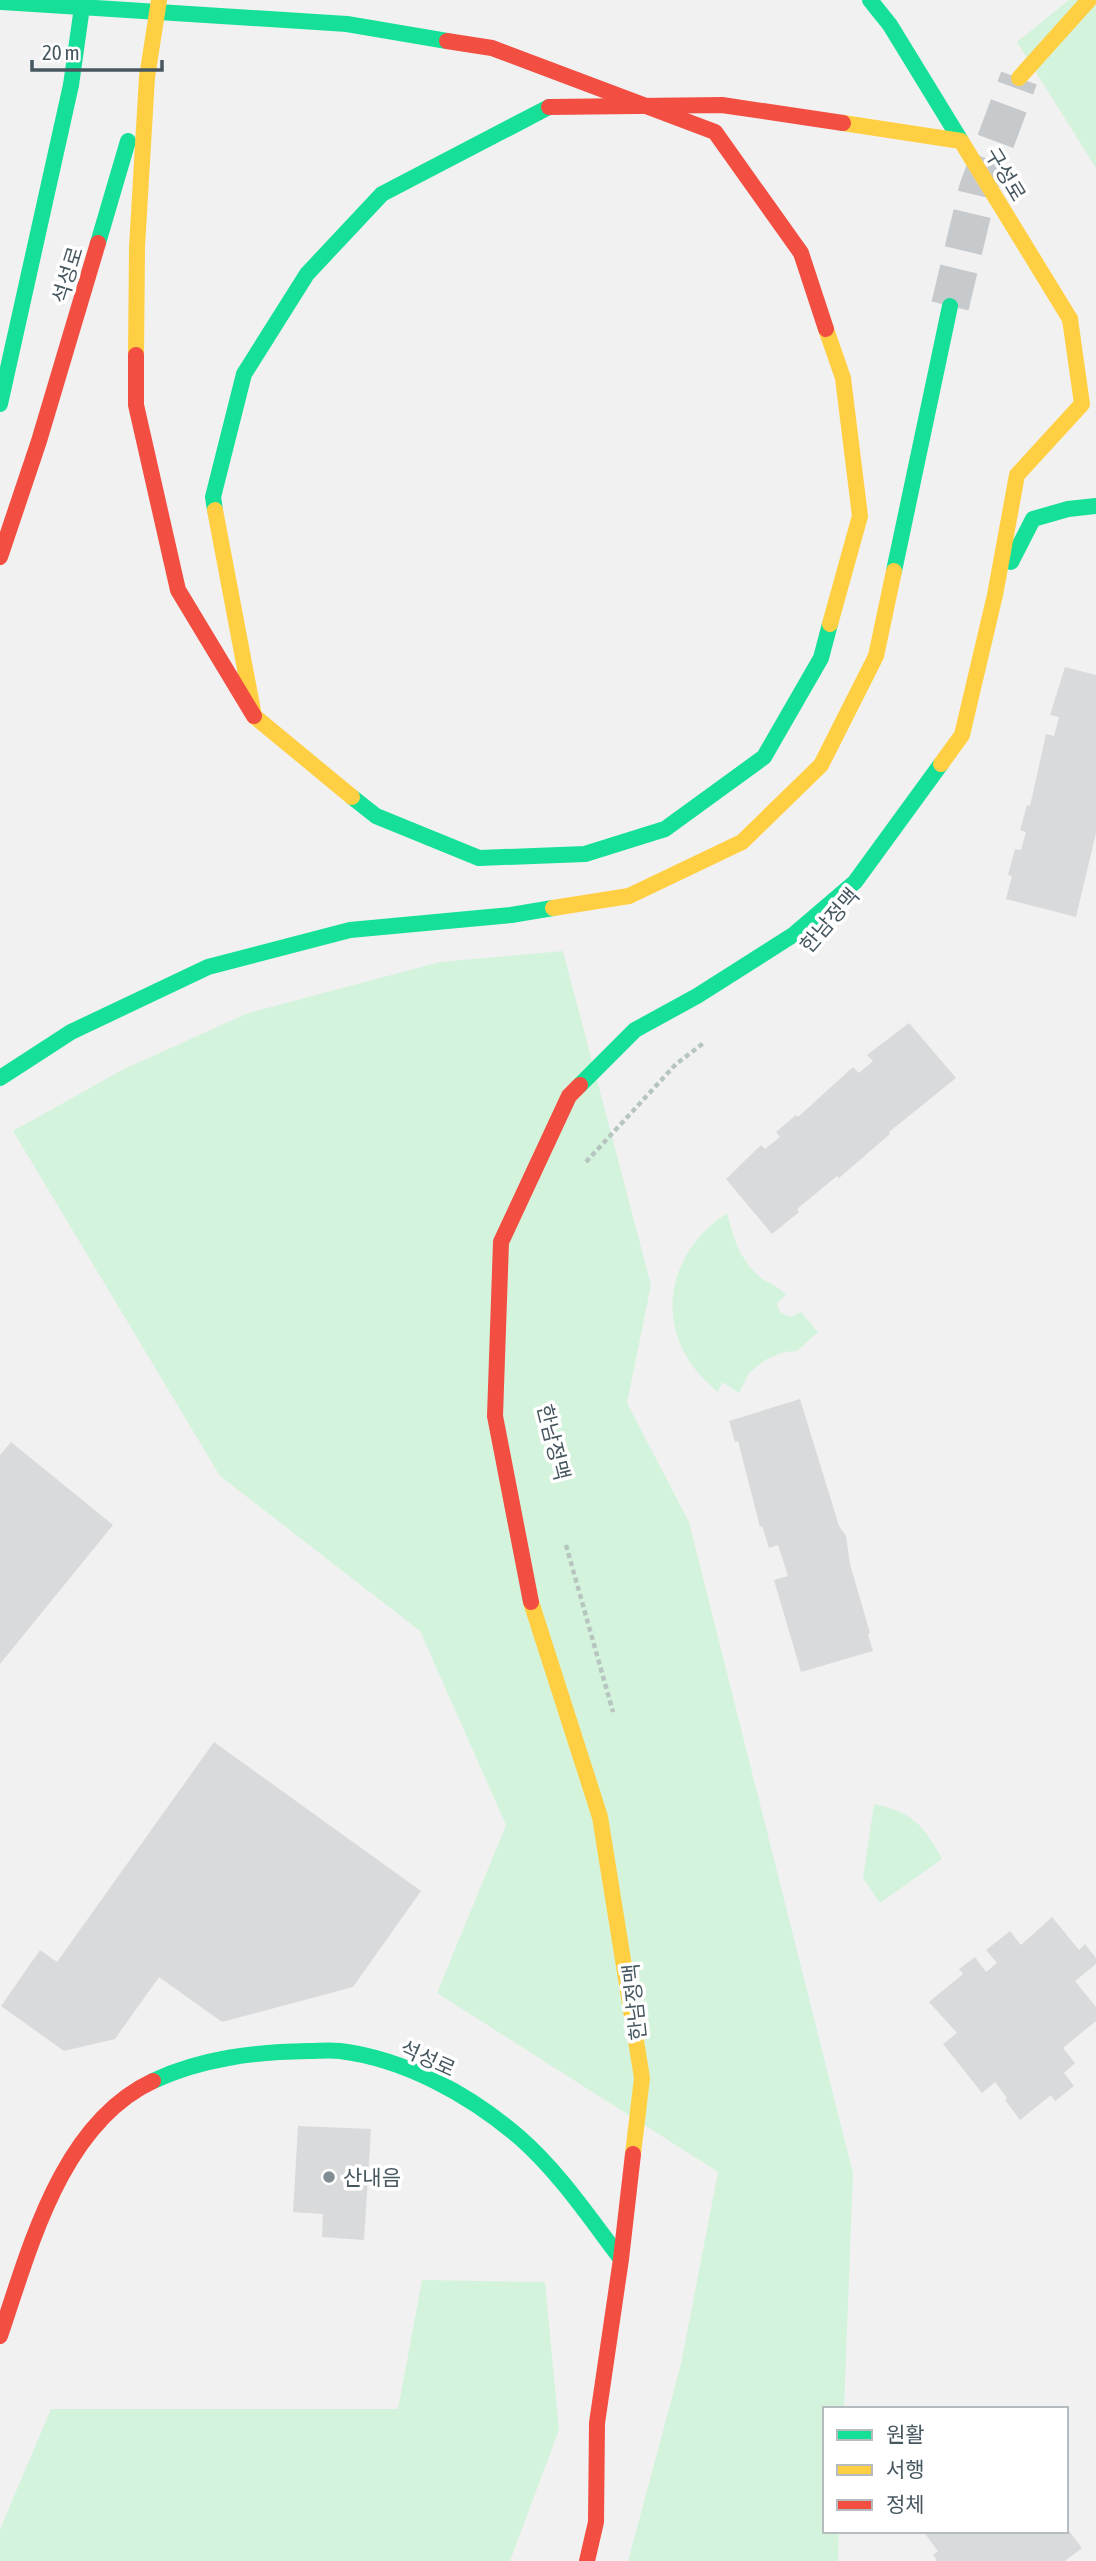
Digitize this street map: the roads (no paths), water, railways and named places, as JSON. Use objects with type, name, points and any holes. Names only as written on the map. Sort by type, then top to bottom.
[{"type":"main road","points":[[1,2],[35,0]]},
{"type":"main road","name":"석성로","points":[[0,404],[71,85],[83,0]]},
{"type":"main road","name":"석성로","points":[[0,557],[40,441],[147,77],[159,0]]},
{"type":"main road","name":"구성로","points":[[870,0],[890,26],[1070,319],[1096,376]]},
{"type":"main road","points":[[1019,78],[1090,0]]},
{"type":"main road","points":[[1,2],[347,24],[492,48],[715,132],[801,253],[843,378],[860,516],[821,658],[764,757],[665,829],[585,853],[480,858],[376,816],[254,716],[178,590],[136,405],[137,247],[147,77]]},
{"type":"main road","points":[[254,716],[213,497],[244,374],[307,274],[382,194],[550,107],[722,105],[961,141]]},
{"type":"main road","points":[[0,1078],[71,1031],[208,967],[350,930],[512,915],[629,896],[742,842],[821,765],[876,656],[950,306]]},
{"type":"main road","points":[[587,2561],[596,2522],[597,2423],[621,2259],[642,2078],[600,1817],[533,1614],[495,1416],[501,1242],[569,1096],[635,1030],[697,996],[793,935],[855,881],[962,735],[995,595],[1017,475],[1082,404],[1070,319]]},
{"type":"main road","points":[[995,595],[1033,519],[1068,509],[1096,506]]},
{"type":"main road","name":"석성로","points":[[0,2336],[39,2225],[65,2168],[108,2114],[143,2085],[195,2065],[240,2054],[286,2050],[344,2051],[396,2064],[446,2087],[504,2125],[554,2172],[621,2259]]},
{"type":"tunnel","points":[[950,306],[978,189],[1019,78]]},
{"type":"place","name":"산내음","points":[[329,2177]]}]
